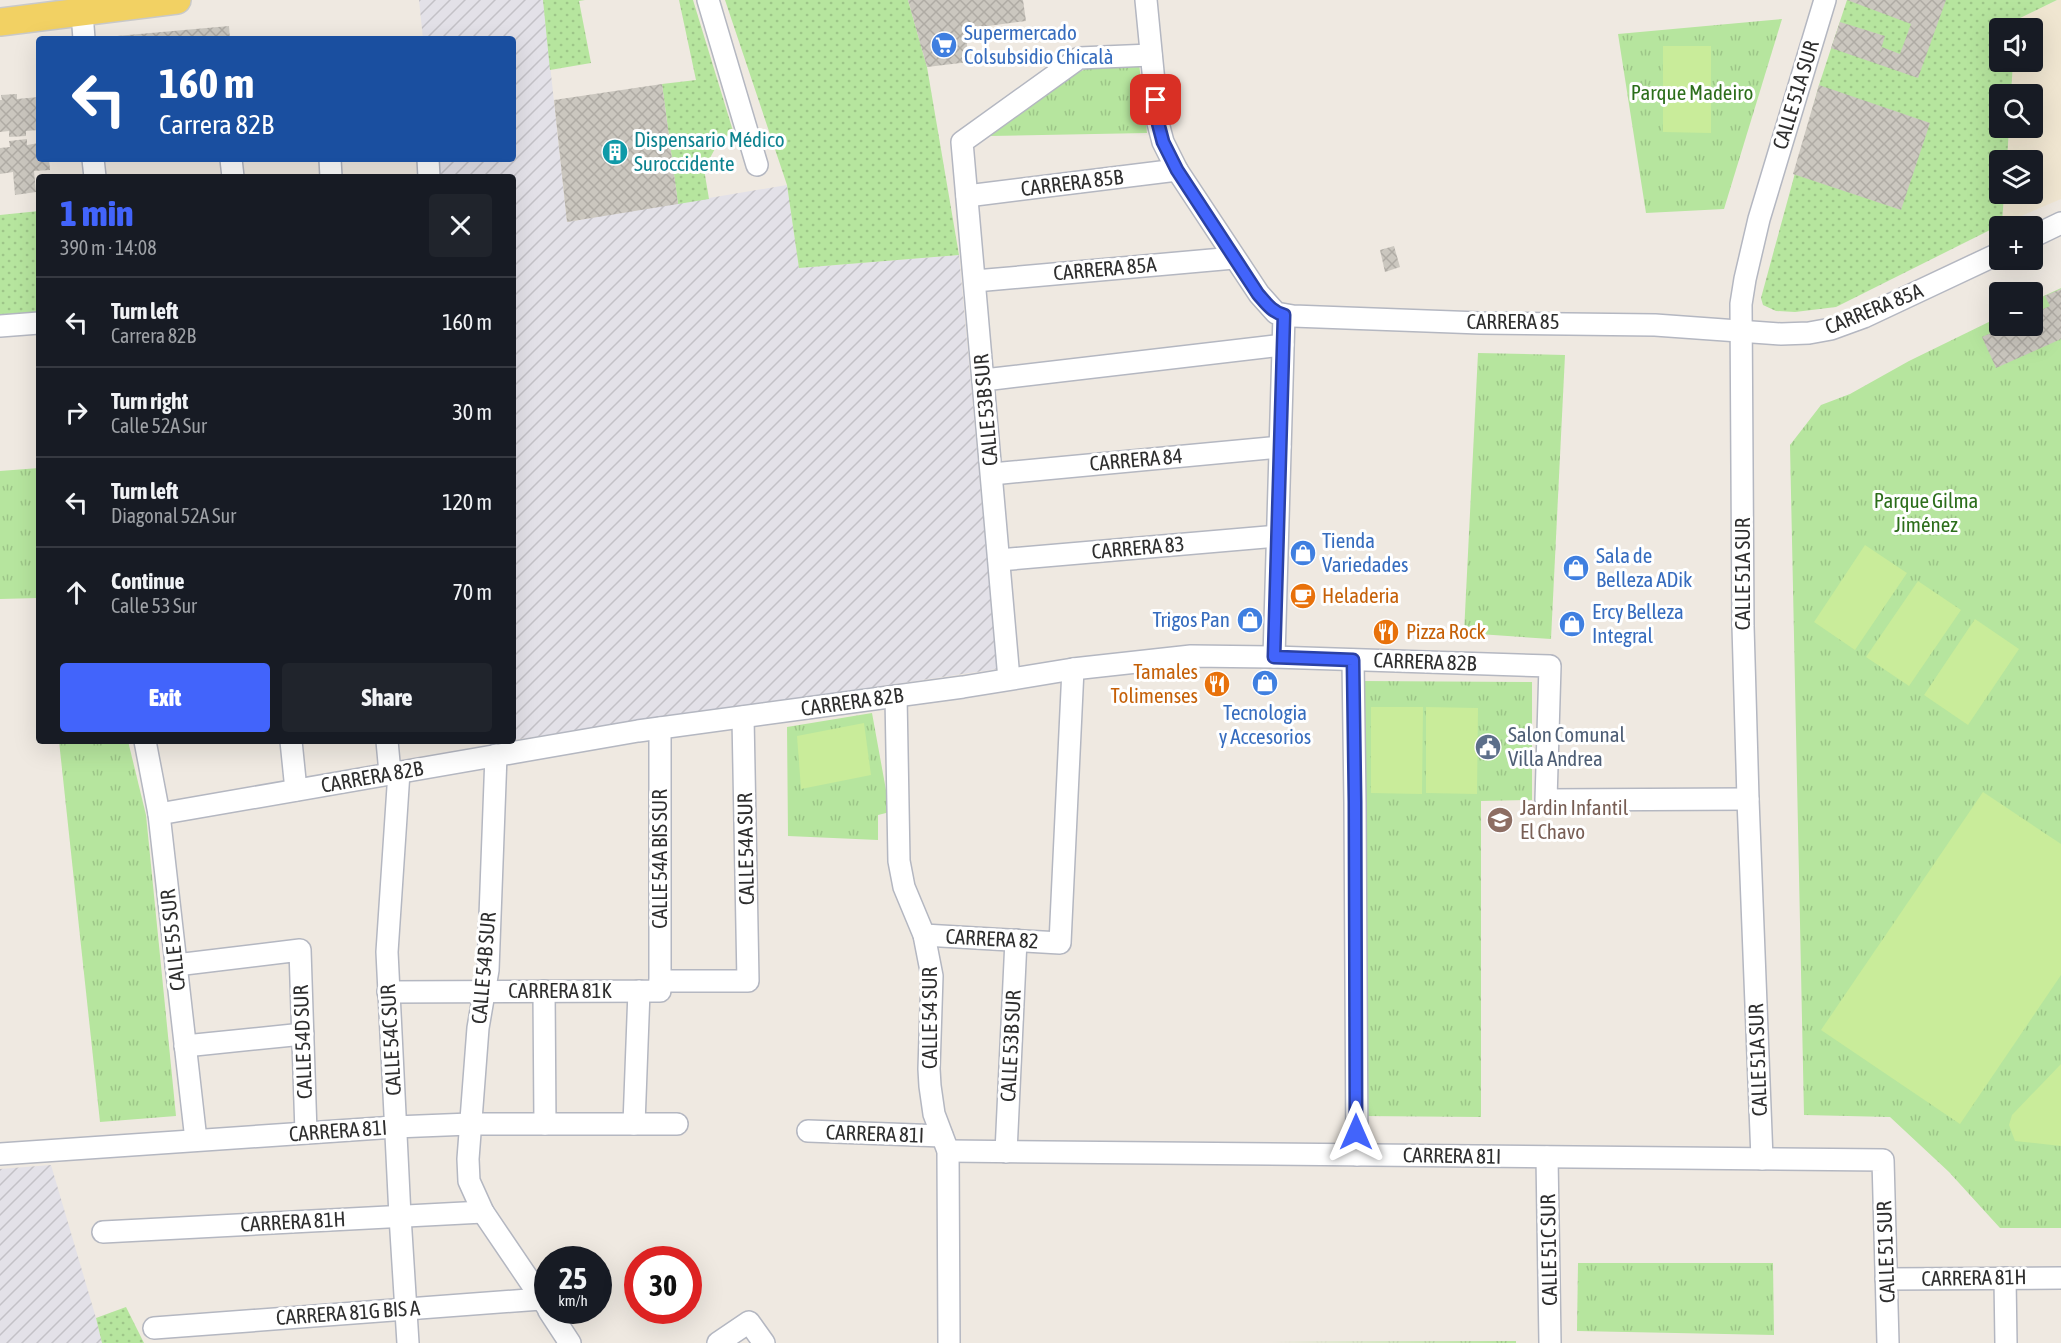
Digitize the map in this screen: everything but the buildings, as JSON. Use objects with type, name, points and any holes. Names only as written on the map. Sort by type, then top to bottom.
[{"type":"main road","points":[[0,22],[81,6],[177,0]]},
{"type":"street","points":[[708,0],[758,165]]},
{"type":"street","points":[[1146,0],[1158,123],[1163,142],[1177,170],[1234,258],[1269,307],[1276,313],[1284,315],[1274,657]]},
{"type":"street","name":"CALLE 51A SUR","points":[[1762,1159],[1743,604],[1741,304],[1749,259],[1825,0]]},
{"type":"street","points":[[81,6],[84,36]]},
{"type":"street","name":"CALLE 53B SUR","points":[[1010,679],[962,142],[1079,58],[1151,55]]},
{"type":"street","name":"CARRERA 85B","points":[[967,196],[1177,170]]},
{"type":"street","points":[[2043,232],[2061,224]]},
{"type":"street","name":"CARRERA 85A","points":[[975,281],[1234,258]]},
{"type":"street","name":"CARRERA 85A","points":[[1742,330],[1798,333],[1831,328],[1864,317],[1989,258]]},
{"type":"street","name":"CARRERA 85","points":[[1284,315],[1480,323],[1655,325],[1742,330]]},
{"type":"street","points":[[0,326],[36,323]]},
{"type":"street","points":[[984,380],[1283,345]]},
{"type":"street","name":"CARRERA 84","points":[[992,474],[1280,447]]},
{"type":"street","name":"CARRERA 83","points":[[999,560],[1277,536]]},
{"type":"street","name":"CARRERA 82B","points":[[159,814],[395,773],[489,751],[896,696],[1073,669],[1191,656],[1550,666],[1546,800],[1748,799]]},
{"type":"street","points":[[1353,660],[1357,1155]]},
{"type":"street","name":"CARRERA 82","points":[[924,935],[1060,943],[1073,669]]},
{"type":"street","name":"CALLE 54 SUR","points":[[896,696],[899,861],[904,887],[924,935],[932,976],[929,1069],[934,1114],[945,1144],[950,1343]]},
{"type":"street","name":"CALLE 54A SUR","points":[[743,717],[748,981]]},
{"type":"street","name":"CALLE 54A BIS SUR","points":[[634,1124],[653,988],[660,728]]},
{"type":"street","name":"CALLE 55 SUR","points":[[146,744],[159,814],[196,1140]]},
{"type":"street","points":[[291,744],[296,790]]},
{"type":"street","name":"CALLE 54C SUR","points":[[388,744],[395,773],[387,952],[388,992],[408,1343]]},
{"type":"street","name":"CALLE 54B SUR","points":[[483,1212],[469,1181],[468,1158],[478,1028],[488,970],[489,751]]},
{"type":"street","name":"CALLE 53B SUR","points":[[1006,1152],[1016,940]]},
{"type":"street","name":"CALLE 54D SUR","points":[[176,965],[300,950],[306,1133]]},
{"type":"street","name":"CARRERA 81K","points":[[388,992],[653,988],[748,981]]},
{"type":"street","points":[[544,991],[545,1124]]},
{"type":"street","points":[[185,1046],[303,1034]]},
{"type":"street","name":"CARRERA 81I","points":[[0,1154],[395,1127],[470,1124],[677,1124]]},
{"type":"street","name":"CARRERA 81I","points":[[808,1131],[1006,1152],[1883,1160]]},
{"type":"street","name":"CALLE 51C SUR","points":[[1547,1157],[1550,1343]]},
{"type":"street","name":"CALLE 51 SUR","points":[[1883,1160],[1888,1343]]},
{"type":"street","points":[[483,1212],[534,1288]]},
{"type":"street","name":"CARRERA 81H","points":[[103,1232],[483,1212]]},
{"type":"street","points":[[2005,1278],[2006,1343]]},
{"type":"street","name":"CARRERA 81H","points":[[1886,1279],[2061,1278]]},
{"type":"street","name":"CARRERA 81G BIS A","points":[[154,1328],[405,1308],[534,1306]]},
{"type":"street","points":[[718,1343],[749,1322],[764,1343]]},
{"type":"street","points":[[558,1324],[570,1343]]},
{"type":"shaded area","points":[[419,0],[543,0],[567,222],[787,185],[799,268],[959,255],[997,669],[516,740],[516,174],[436,174],[435,162],[516,162],[516,36],[423,36]]},
{"type":"shaded area","points":[[2061,0],[2061,199],[2021,216],[2003,216],[2003,204],[2043,204],[2043,150],[2008,150],[2008,138],[2043,138],[2043,84],[2012,84],[2012,72],[2043,72],[2043,18],[2020,18]]},
{"type":"shaded area","points":[[51,1165],[102,1343],[0,1343],[0,1169]]},
{"type":"green space","points":[[543,0],[585,0],[579,1],[591,63],[550,70]]},
{"type":"green space","points":[[679,0],[693,0],[733,131],[717,145],[704,169],[709,199],[678,204],[662,84],[696,80]]},
{"type":"green space","points":[[725,0],[908,0],[927,67],[959,255],[799,268],[787,185]]},
{"type":"green space","points":[[1847,0],[2057,0],[2020,18],[1989,18],[1989,72],[2012,72],[2012,84],[1989,84],[1989,138],[2008,138],[2008,150],[1989,150],[1989,204],[2003,204],[2003,216],[1989,216],[1989,230],[1836,307],[1795,312],[1776,311],[1763,305],[1761,298],[1819,85]]},
{"type":"green space","name":"Parque Madeiro","points":[[1782,19],[1724,209],[1646,213],[1618,34]]},
{"type":"green space","points":[[1663,46],[1711,46],[1711,133],[1663,132]]},
{"type":"green space","points":[[1139,63],[1147,133],[990,136],[1073,75],[1096,64]]},
{"type":"green space","points":[[36,211],[36,315],[0,318],[0,215]]},
{"type":"green space","name":"Parque Gilma Jiménez","points":[[2061,288],[2061,1228],[2000,1228],[1949,1172],[1890,1117],[1804,1115],[1790,445],[1821,405],[1850,394],[1909,361],[1989,322],[1989,336],[2043,336],[2043,296]]},
{"type":"green space","points":[[1478,353],[1565,355],[1551,639],[1464,633]]},
{"type":"green space","points":[[36,468],[36,598],[0,599],[0,471]]},
{"type":"green space","points":[[1865,545],[1907,573],[1855,650],[1814,622]]},
{"type":"green space","points":[[1918,581],[1961,610],[1909,686],[1866,657]]},
{"type":"green space","points":[[1975,619],[2019,649],[1968,725],[1924,695]]},
{"type":"green space","points":[[1362,681],[1532,682],[1532,800],[1481,801],[1481,1117],[1362,1116]]},
{"type":"green space","points":[[1371,707],[1423,707],[1422,794],[1371,793]]},
{"type":"green space","points":[[1426,707],[1478,708],[1477,794],[1426,793]]},
{"type":"green space","points":[[872,713],[890,812],[878,815],[878,840],[788,836],[787,727]]},
{"type":"green space","points":[[864,723],[871,775],[801,789],[797,736]]},
{"type":"green space","points":[[59,744],[129,744],[146,815],[176,1116],[100,1122]]},
{"type":"green space","points":[[1983,792],[2061,844],[2061,975],[1960,1124],[1821,1030]]},
{"type":"green space","points":[[2061,1064],[2061,1146],[2015,1141],[2009,1125],[2012,1115]]},
{"type":"green space","points":[[1578,1263],[1773,1263],[1774,1335],[1577,1331]]},
{"type":"green space","points":[[126,1307],[144,1343],[102,1343],[96,1318]]},
{"type":"green space","points":[[1516,1341],[1516,1343],[1271,1342]]},
{"type":"place","name":"Supermercado Colsubsidio Chicalà","points":[[944,45]]},
{"type":"place","name":"Dispensario Médico Suroccidente","points":[[615,152]]},
{"type":"place","name":"Tienda Variedades","points":[[1303,553]]},
{"type":"place","name":"Sala de Belleza ADik","points":[[1576,568]]},
{"type":"place","name":"Heladeria","points":[[1303,596]]},
{"type":"place","name":"Trigos Pan","points":[[1250,620]]},
{"type":"place","name":"Ercy Belleza Integral","points":[[1572,624]]},
{"type":"place","name":"Pizza Rock","points":[[1386,632]]},
{"type":"place","name":"Tecnologia y Accesorios","points":[[1265,683]]},
{"type":"place","name":"Tamales Tolimenses","points":[[1217,684]]},
{"type":"place","name":"Salon Comunal Villa Andrea","points":[[1488,747]]},
{"type":"place","name":"Jardin Infantil El Chavo","points":[[1500,820]]},
{"type":"route","points":[[1156,100],[1158,123],[1163,142],[1177,170],[1258,294],[1276,313],[1284,315],[1274,657],[1353,660],[1356,1132]]}]
